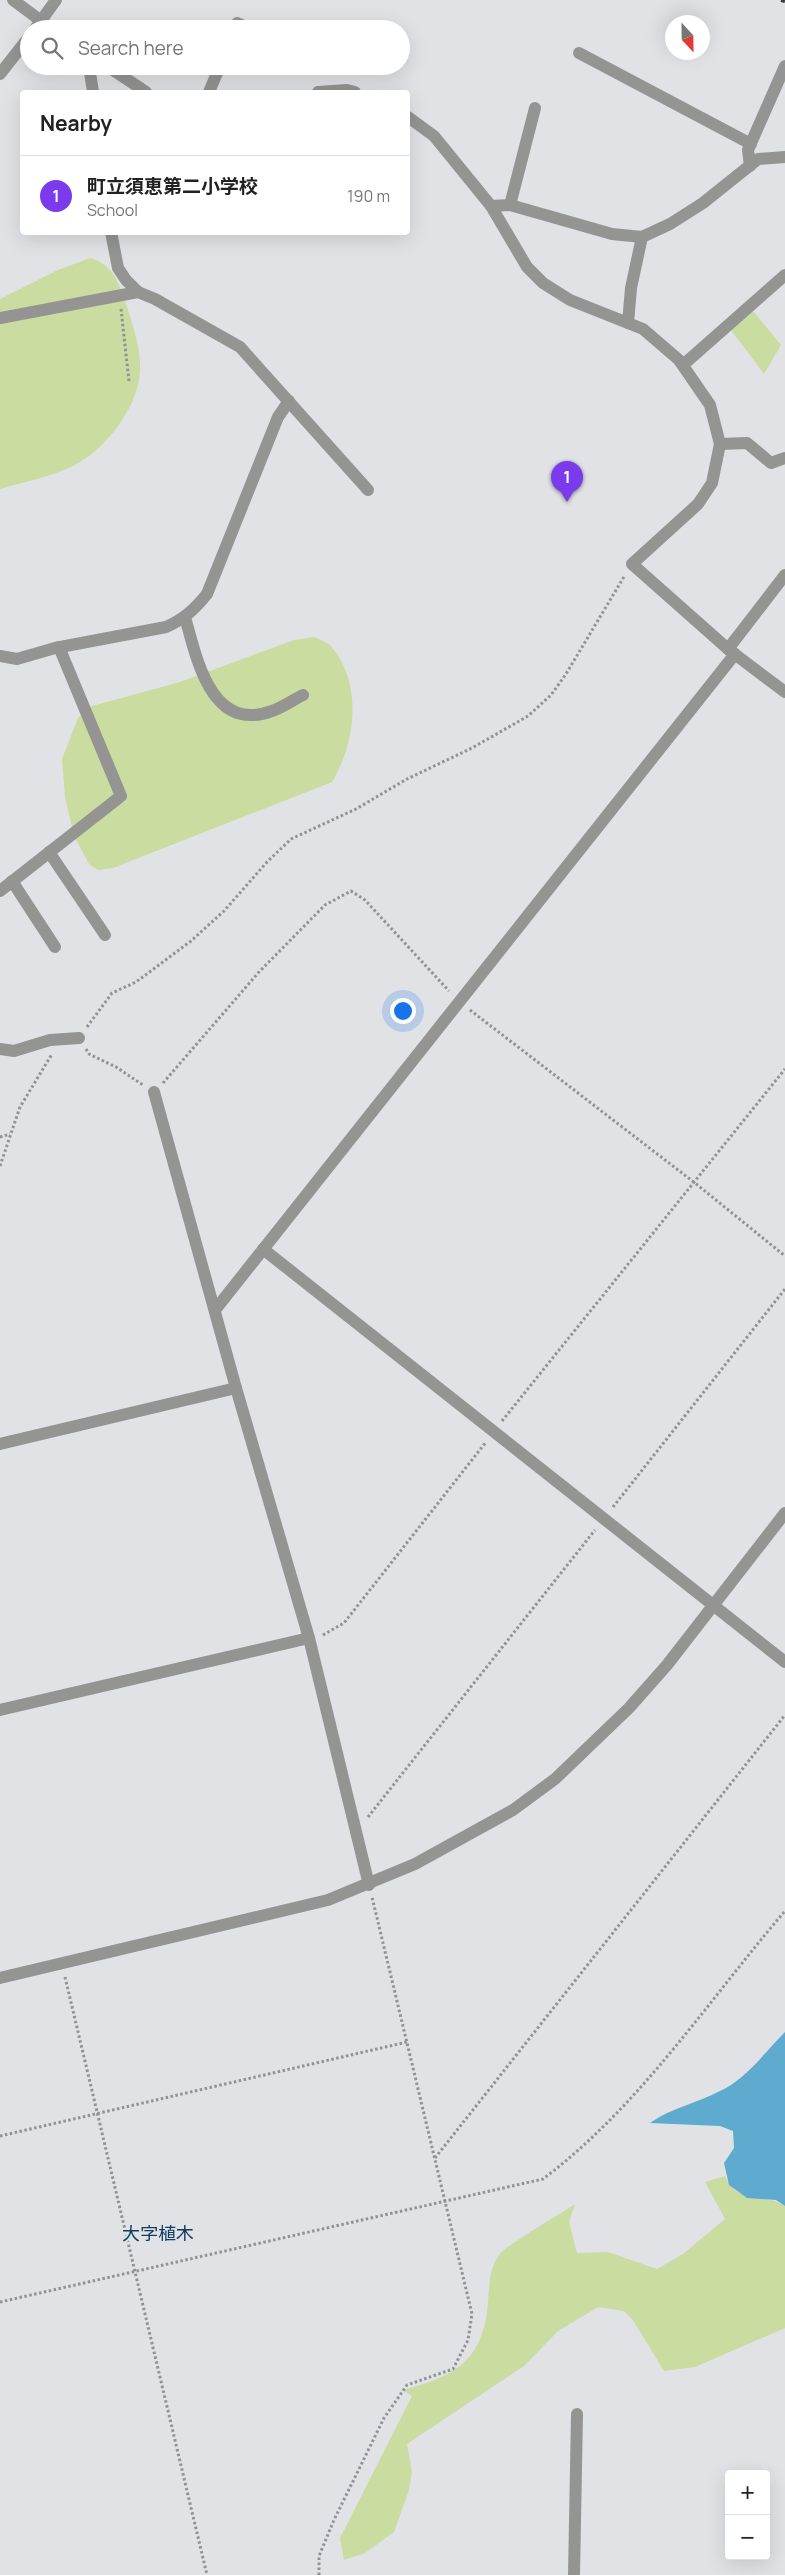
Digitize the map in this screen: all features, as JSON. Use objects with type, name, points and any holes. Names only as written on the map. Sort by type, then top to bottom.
[{"type":"street","points":[[13,0],[36,20]]},
{"type":"street","points":[[46,20],[56,0]]},
{"type":"street","points":[[0,74],[20,48]]},
{"type":"street","points":[[580,53],[751,144]]},
{"type":"street","points":[[750,166],[748,150],[785,66]]},
{"type":"street","points":[[90,75],[93,90]]},
{"type":"street","points":[[120,75],[143,90]]},
{"type":"street","points":[[210,90],[216,75]]},
{"type":"street","points":[[510,205],[535,108]]},
{"type":"street","points":[[410,118],[434,136],[491,206],[527,267],[543,283],[570,300],[642,329],[683,365],[710,405],[720,444],[712,484],[698,504],[632,564],[732,652],[785,692]]},
{"type":"street","points":[[491,206],[510,205],[612,234],[642,237],[670,224],[702,203],[758,159],[785,157]]},
{"type":"street","points":[[112,235],[118,268],[126,280],[138,292],[155,299],[240,347],[368,490]]},
{"type":"street","points":[[628,323],[631,288],[642,237]]},
{"type":"street","points":[[683,365],[785,275]]},
{"type":"street","points":[[0,318],[138,292]]},
{"type":"street","points":[[0,656],[17,659],[59,647],[166,627],[195,610],[207,594],[278,417],[289,401]]},
{"type":"street","points":[[720,444],[747,443],[771,463],[785,458]]},
{"type":"street","points":[[215,1310],[732,652],[785,575]]},
{"type":"street","points":[[185,617],[194,653],[209,687],[218,702],[234,713],[252,715],[272,711],[302,695]]},
{"type":"street","points":[[0,891],[121,796],[59,647]]},
{"type":"street","points":[[49,852],[105,935]]},
{"type":"street","points":[[12,882],[54,947]]},
{"type":"street","points":[[0,1049],[14,1051],[50,1040],[73,1038]]},
{"type":"street","points":[[154,1092],[236,1388],[309,1638],[369,1884]]},
{"type":"street","points":[[263,1249],[785,1662]]},
{"type":"street","points":[[0,1444],[236,1388]]},
{"type":"street","points":[[0,1978],[328,1900],[369,1884],[423,1859],[513,1810],[554,1778],[629,1708],[667,1665],[711,1605],[785,1513]]},
{"type":"street","points":[[0,1710],[309,1638]]},
{"type":"street","points":[[574,2575],[577,2414]]},
{"type":"path","points":[[120,296],[128,380]]},
{"type":"path","points":[[0,1166],[20,1106],[56,1048],[73,1038],[112,993],[136,982],[191,941],[224,911],[267,862],[291,840],[356,809],[528,716],[551,695],[566,674],[632,564]]},
{"type":"path","points":[[73,1038],[89,1054],[116,1067],[154,1092],[325,905],[351,891],[365,900],[458,1002],[695,1183],[785,1256]]},
{"type":"path","points":[[309,1638],[323,1635],[344,1623],[494,1432],[785,1069]]},
{"type":"path","points":[[0,1137],[11,1134]]},
{"type":"path","points":[[608,1512],[785,1289]]},
{"type":"path","points":[[356,1831],[597,1527]]},
{"type":"path","points":[[435,2159],[785,1715]]},
{"type":"path","points":[[319,2575],[320,2556],[334,2520],[384,2418],[407,2385],[453,2369],[468,2340],[472,2314],[369,1884]]},
{"type":"path","points":[[0,2302],[446,2203],[543,2179],[571,2158],[642,2088],[736,1968],[785,1911]]},
{"type":"path","points":[[62,1964],[207,2575]]},
{"type":"path","points":[[0,2136],[407,2042]]},
{"type":"green space","points":[[90,258],[105,265],[115,277],[127,307],[137,340],[139,355],[139,382],[135,396],[118,426],[86,458],[56,473],[0,489],[0,299],[58,270]]},
{"type":"green space","points":[[753,311],[781,345],[764,374],[731,330]]},
{"type":"green space","points":[[314,637],[331,646],[341,661],[352,695],[351,731],[340,766],[332,782],[113,868],[98,870],[89,864],[74,836],[65,797],[62,759],[78,718],[92,706],[180,682],[294,640]]},
{"type":"green space","points":[[725,2176],[730,2185],[744,2195],[777,2202],[785,2206],[785,2328],[695,2367],[664,2371],[633,2320],[624,2311],[598,2307],[558,2331],[524,2366],[407,2444],[412,2472],[409,2490],[394,2532],[365,2553],[344,2560],[340,2538],[412,2396],[403,2390],[422,2385],[452,2372],[464,2363],[473,2352],[485,2323],[490,2278],[493,2266],[499,2255],[522,2237],[575,2204],[569,2222],[577,2253],[608,2252],[657,2269],[683,2254],[725,2219],[705,2182]]},
{"type":"water","points":[[785,2032],[785,2206],[776,2200],[747,2198],[729,2185],[724,2163],[734,2148],[733,2131],[720,2126],[650,2123],[667,2113],[711,2095],[738,2080]]},
{"type":"railway","points":[[781,0],[785,1]]},
{"type":"place","name":"町立須恵第二小学校","points":[[567,502]]},
{"type":"district","name":"大字植木","points":[[158,2234]]}]
